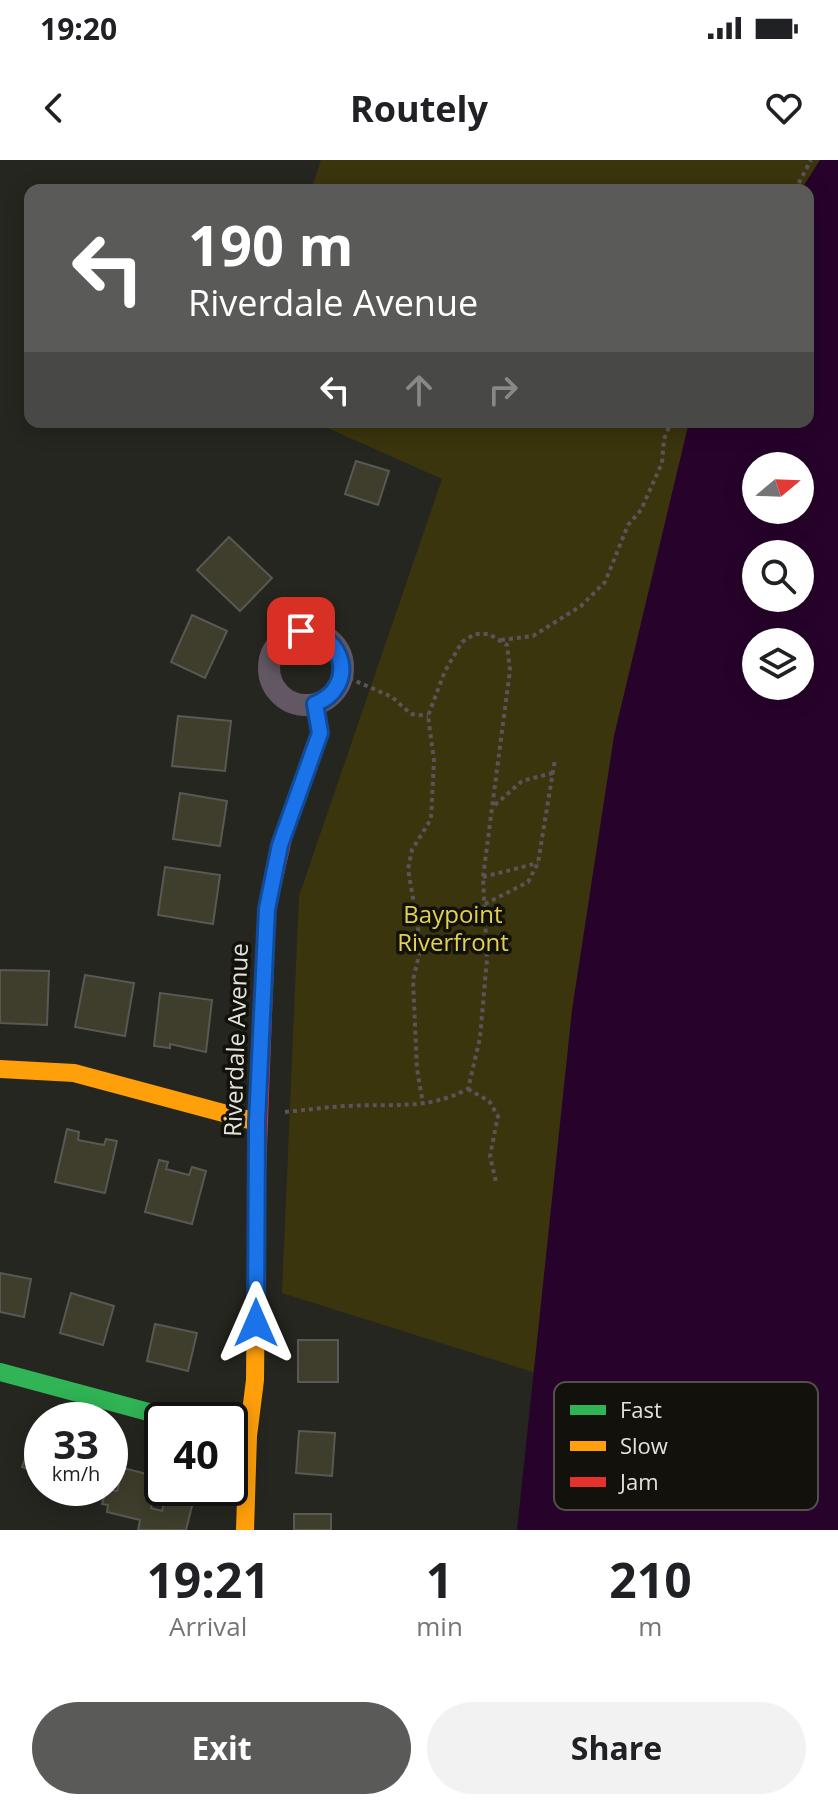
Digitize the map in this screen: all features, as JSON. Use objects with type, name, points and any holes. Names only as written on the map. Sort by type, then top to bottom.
[{"type":"street","points":[[301,631],[324,636],[340,654],[342,675],[333,694],[315,704],[291,703],[273,687],[269,663],[279,642],[301,631]]},
{"type":"street","name":"Riverdale Avenue","points":[[248,1404],[255,1380],[257,1122],[267,909],[280,845],[320,733],[315,704]]},
{"type":"street","points":[[0,1069],[74,1073],[257,1122]]},
{"type":"street","points":[[0,1372],[144,1411]]},
{"type":"street","name":"Riverdale Avenue","points":[[244,1506],[245,1530]]},
{"type":"path","points":[[798,184],[811,160]]},
{"type":"path","points":[[423,1104],[417,1069],[413,980],[419,955],[418,927],[408,869],[412,850],[431,819],[434,775],[428,716],[445,671],[462,642],[475,634],[501,640],[533,636],[581,606],[599,589],[617,558],[628,525],[641,510],[662,463],[664,439],[669,428]]},
{"type":"path","points":[[257,1122],[277,1112],[350,1105],[443,1102],[468,1089],[480,1038],[487,959],[483,877],[510,670],[507,645],[501,640]]},
{"type":"path","points":[[342,675],[392,697],[411,714],[428,716]]},
{"type":"path","points":[[485,904],[528,882],[538,863],[555,759]]},
{"type":"path","points":[[493,807],[522,781],[553,773]]},
{"type":"path","points":[[483,877],[538,863]]},
{"type":"path","points":[[468,1089],[489,1101],[498,1116],[490,1156],[496,1182]]},
{"type":"green space","points":[[321,160],[838,160],[814,184],[313,184]]},
{"type":"green space","name":"Baypoint Riverfront","points":[[327,428],[706,428],[558,1380],[282,1293],[299,896],[442,479]]},
{"type":"shaded area","points":[[820,160],[838,160],[838,1530],[517,1530],[572,1010],[614,736],[688,428],[814,428],[814,184],[805,184]]},
{"type":"building","points":[[356,461],[389,471],[378,505],[345,494]]},
{"type":"building","points":[[229,537],[272,578],[240,611],[197,570]]},
{"type":"building","points":[[192,615],[227,631],[205,678],[171,662]]},
{"type":"building","points":[[178,716],[231,721],[225,771],[172,766]]},
{"type":"building","points":[[180,793],[227,801],[220,846],[173,839]]},
{"type":"building","points":[[165,867],[220,875],[213,924],[158,915]]},
{"type":"building","points":[[0,970],[49,971],[47,1025],[0,1023]]},
{"type":"building","points":[[85,975],[134,983],[125,1036],[75,1027]]},
{"type":"building","points":[[160,993],[212,1000],[206,1052],[170,1044],[170,1048],[154,1046]]},
{"type":"building","points":[[67,1129],[79,1132],[78,1140],[104,1145],[106,1139],[117,1141],[105,1193],[55,1182]]},
{"type":"building","points":[[159,1160],[168,1162],[166,1169],[189,1175],[192,1167],[206,1171],[192,1224],[145,1212]]},
{"type":"building","points":[[0,1273],[31,1279],[24,1317],[0,1312]]},
{"type":"building","points":[[71,1293],[114,1306],[103,1345],[60,1333]]},
{"type":"building","points":[[155,1324],[197,1333],[188,1371],[147,1361]]},
{"type":"building","points":[[298,1340],[338,1340],[338,1382],[298,1382]]},
{"type":"building","points":[[299,1431],[335,1433],[332,1476],[296,1473]]},
{"type":"building","points":[[128,1469],[144,1473],[144,1506],[162,1511],[163,1506],[192,1506],[186,1530],[138,1530],[140,1520],[107,1512],[108,1506],[128,1506]]},
{"type":"building","points":[[294,1514],[331,1514],[331,1530],[294,1530]]},
{"type":"traffic: fast","points":[[0,1372],[144,1411]]},
{"type":"traffic: slow","points":[[285,830],[320,733],[315,704]]},
{"type":"traffic: slow","points":[[0,1069],[74,1073],[257,1122]]},
{"type":"traffic: slow","points":[[245,1530],[248,1436],[255,1380],[257,1174]]},
{"type":"traffic: jam","points":[[257,1174],[267,909],[285,830]]},
{"type":"route","points":[[256,1323],[257,1122],[267,909],[280,845],[320,733],[315,704],[333,694],[342,675],[340,654],[333,644],[324,636],[301,631]]}]
